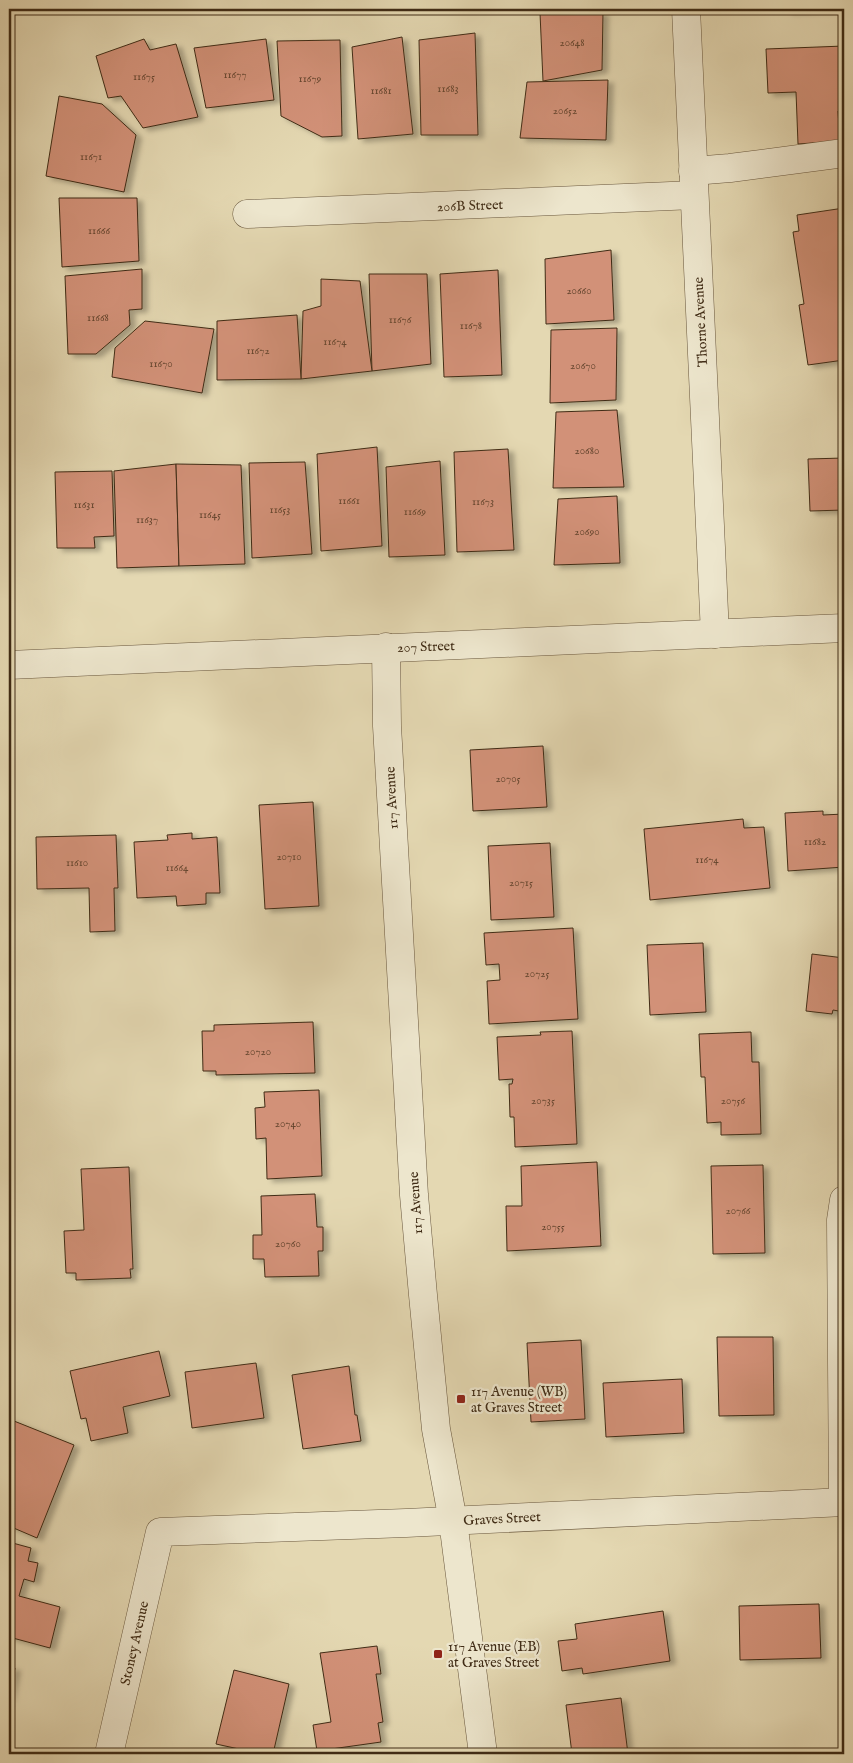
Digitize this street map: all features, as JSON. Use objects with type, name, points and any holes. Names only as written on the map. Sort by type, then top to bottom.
[{"type":"street","name":"Thorne Avenue","points":[[686,9],[715,634]]},
{"type":"street","name":"206B Street","points":[[247,214],[693,183],[730,168],[844,153]]},
{"type":"street","name":"207 Street","points":[[9,665],[844,628]]},
{"type":"street","name":"117 Avenue","points":[[386,647],[387,726],[414,1195],[436,1429],[453,1521],[482,1754]]},
{"type":"street","points":[[844,1200],[841,1220],[844,1502]]},
{"type":"street","name":"Graves Street","points":[[160,1532],[453,1521],[844,1502]]},
{"type":"street","name":"Stoney Avenue","points":[[109,1754],[160,1532]]},
{"type":"building","points":[[787,9],[830,9],[787,11]]},
{"type":"building","points":[[603,12],[602,70],[543,81],[540,13]]},
{"type":"building","points":[[475,33],[478,135],[421,135],[419,40]]},
{"type":"building","points":[[402,37],[413,134],[358,139],[352,47]]},
{"type":"building","points":[[144,39],[150,50],[176,44],[198,117],[143,128],[121,96],[108,98],[96,56]]},
{"type":"building","points":[[266,39],[274,100],[206,108],[194,48]]},
{"type":"building","points":[[340,40],[342,136],[322,137],[281,116],[277,41]]},
{"type":"building","points":[[844,46],[844,110],[838,111],[840,141],[798,144],[796,92],[768,93],[766,49]]},
{"type":"building","points":[[608,80],[606,140],[520,138],[527,82]]},
{"type":"building","points":[[59,96],[102,104],[136,135],[124,192],[46,176]]},
{"type":"building","points":[[59,198],[137,198],[139,261],[62,267]]},
{"type":"building","points":[[844,208],[844,360],[808,365],[799,305],[804,304],[793,232],[799,231],[797,215]]},
{"type":"building","points":[[611,250],[614,320],[546,324],[545,259]]},
{"type":"building","points":[[142,269],[142,309],[129,310],[130,325],[96,354],[68,354],[65,276]]},
{"type":"building","points":[[498,270],[502,375],[444,377],[440,274]]},
{"type":"building","points":[[369,274],[427,274],[431,364],[372,371]]},
{"type":"building","points":[[321,279],[360,281],[372,371],[301,379],[303,311],[321,306]]},
{"type":"building","points":[[297,315],[301,379],[217,380],[217,321]]},
{"type":"building","points":[[145,321],[214,329],[202,393],[112,377],[115,348]]},
{"type":"building","points":[[617,328],[616,400],[550,403],[551,330]]},
{"type":"building","points":[[617,410],[624,487],[553,488],[556,412]]},
{"type":"building","points":[[377,447],[382,546],[321,551],[317,454]]},
{"type":"building","points":[[508,449],[514,550],[457,552],[454,452]]},
{"type":"building","points":[[844,458],[844,510],[810,511],[808,459]]},
{"type":"building","points":[[440,461],[445,555],[389,557],[386,467]]},
{"type":"building","points":[[305,462],[312,554],[252,558],[249,463]]},
{"type":"building","points":[[176,464],[179,566],[117,568],[114,471]]},
{"type":"building","points":[[176,464],[241,465],[245,564],[179,566]]},
{"type":"building","points":[[112,471],[114,536],[94,537],[95,548],[57,548],[55,472]]},
{"type":"building","points":[[617,496],[620,563],[554,565],[558,499]]},
{"type":"building","points":[[543,746],[547,807],[473,811],[470,750]]},
{"type":"building","points":[[313,802],[319,906],[265,909],[259,805]]},
{"type":"building","points":[[823,811],[823,815],[844,814],[844,867],[788,871],[785,813]]},
{"type":"building","points":[[743,819],[744,828],[764,827],[770,888],[650,900],[644,829]]},
{"type":"building","points":[[192,833],[192,839],[217,837],[220,893],[206,893],[206,904],[177,906],[176,896],[137,898],[134,842],[168,840],[167,835]]},
{"type":"building","points":[[116,835],[118,888],[114,888],[115,931],[90,932],[89,888],[37,889],[36,837]]},
{"type":"building","points":[[550,843],[554,917],[491,920],[488,846]]},
{"type":"building","points":[[573,928],[578,1019],[489,1024],[487,981],[500,980],[499,964],[486,965],[484,933]]},
{"type":"building","points":[[703,943],[706,1012],[650,1015],[647,945]]},
{"type":"building","points":[[812,954],[844,958],[844,1012],[833,1010],[832,1014],[806,1011]]},
{"type":"building","points":[[313,1022],[315,1073],[216,1075],[216,1071],[203,1071],[202,1031],[214,1031],[214,1025]]},
{"type":"building","points":[[572,1031],[577,1144],[515,1147],[514,1117],[510,1117],[509,1084],[512,1084],[513,1079],[499,1080],[497,1037],[541,1035],[540,1032]]},
{"type":"building","points":[[751,1032],[752,1062],[759,1062],[761,1134],[721,1135],[721,1122],[707,1123],[705,1077],[701,1077],[699,1034]]},
{"type":"building","points":[[319,1090],[322,1176],[267,1179],[266,1138],[256,1139],[255,1108],[265,1107],[264,1092]]},
{"type":"building","points":[[597,1162],[601,1246],[507,1251],[506,1206],[522,1206],[521,1166]]},
{"type":"building","points":[[763,1165],[765,1253],[713,1254],[711,1166]]},
{"type":"building","points":[[129,1167],[133,1269],[130,1269],[131,1278],[76,1280],[76,1273],[66,1273],[64,1231],[84,1230],[81,1169]]},
{"type":"building","points":[[315,1194],[317,1227],[323,1227],[323,1251],[318,1251],[319,1276],[265,1277],[264,1259],[253,1259],[253,1235],[262,1235],[261,1196]]},
{"type":"building","points":[[717,1337],[773,1337],[774,1415],[719,1416]]},
{"type":"building","points":[[581,1340],[585,1419],[531,1422],[527,1343]]},
{"type":"building","points":[[159,1351],[170,1396],[123,1407],[128,1433],[91,1441],[86,1418],[81,1419],[70,1371]]},
{"type":"building","points":[[256,1363],[264,1418],[192,1428],[185,1372]]},
{"type":"building","points":[[349,1366],[355,1415],[357,1415],[361,1441],[303,1449],[292,1375]]},
{"type":"building","points":[[682,1379],[684,1433],[606,1437],[603,1383]]},
{"type":"building","points":[[9,1419],[74,1445],[37,1538],[9,1526]]},
{"type":"building","points":[[9,1542],[31,1548],[28,1561],[38,1563],[34,1582],[24,1579],[19,1596],[60,1607],[50,1648],[9,1637]]},
{"type":"building","points":[[819,1604],[821,1658],[740,1660],[739,1606]]},
{"type":"building","points":[[663,1611],[670,1661],[583,1674],[582,1668],[562,1671],[558,1641],[577,1639],[575,1624]]},
{"type":"building","points":[[377,1646],[381,1674],[376,1674],[383,1722],[378,1723],[381,1742],[317,1751],[313,1725],[331,1722],[320,1653]]},
{"type":"building","points":[[9,1667],[15,1668],[9,1699]]},
{"type":"building","points":[[234,1670],[289,1684],[273,1754],[262,1754],[216,1744]]},
{"type":"building","points":[[621,1698],[628,1754],[572,1754],[566,1705]]},
{"type":"place","name":"117 Avenue (WB) at Graves Street","points":[[461,1399]]},
{"type":"place","name":"117 Avenue (EB) at Graves Street","points":[[438,1654]]}]
